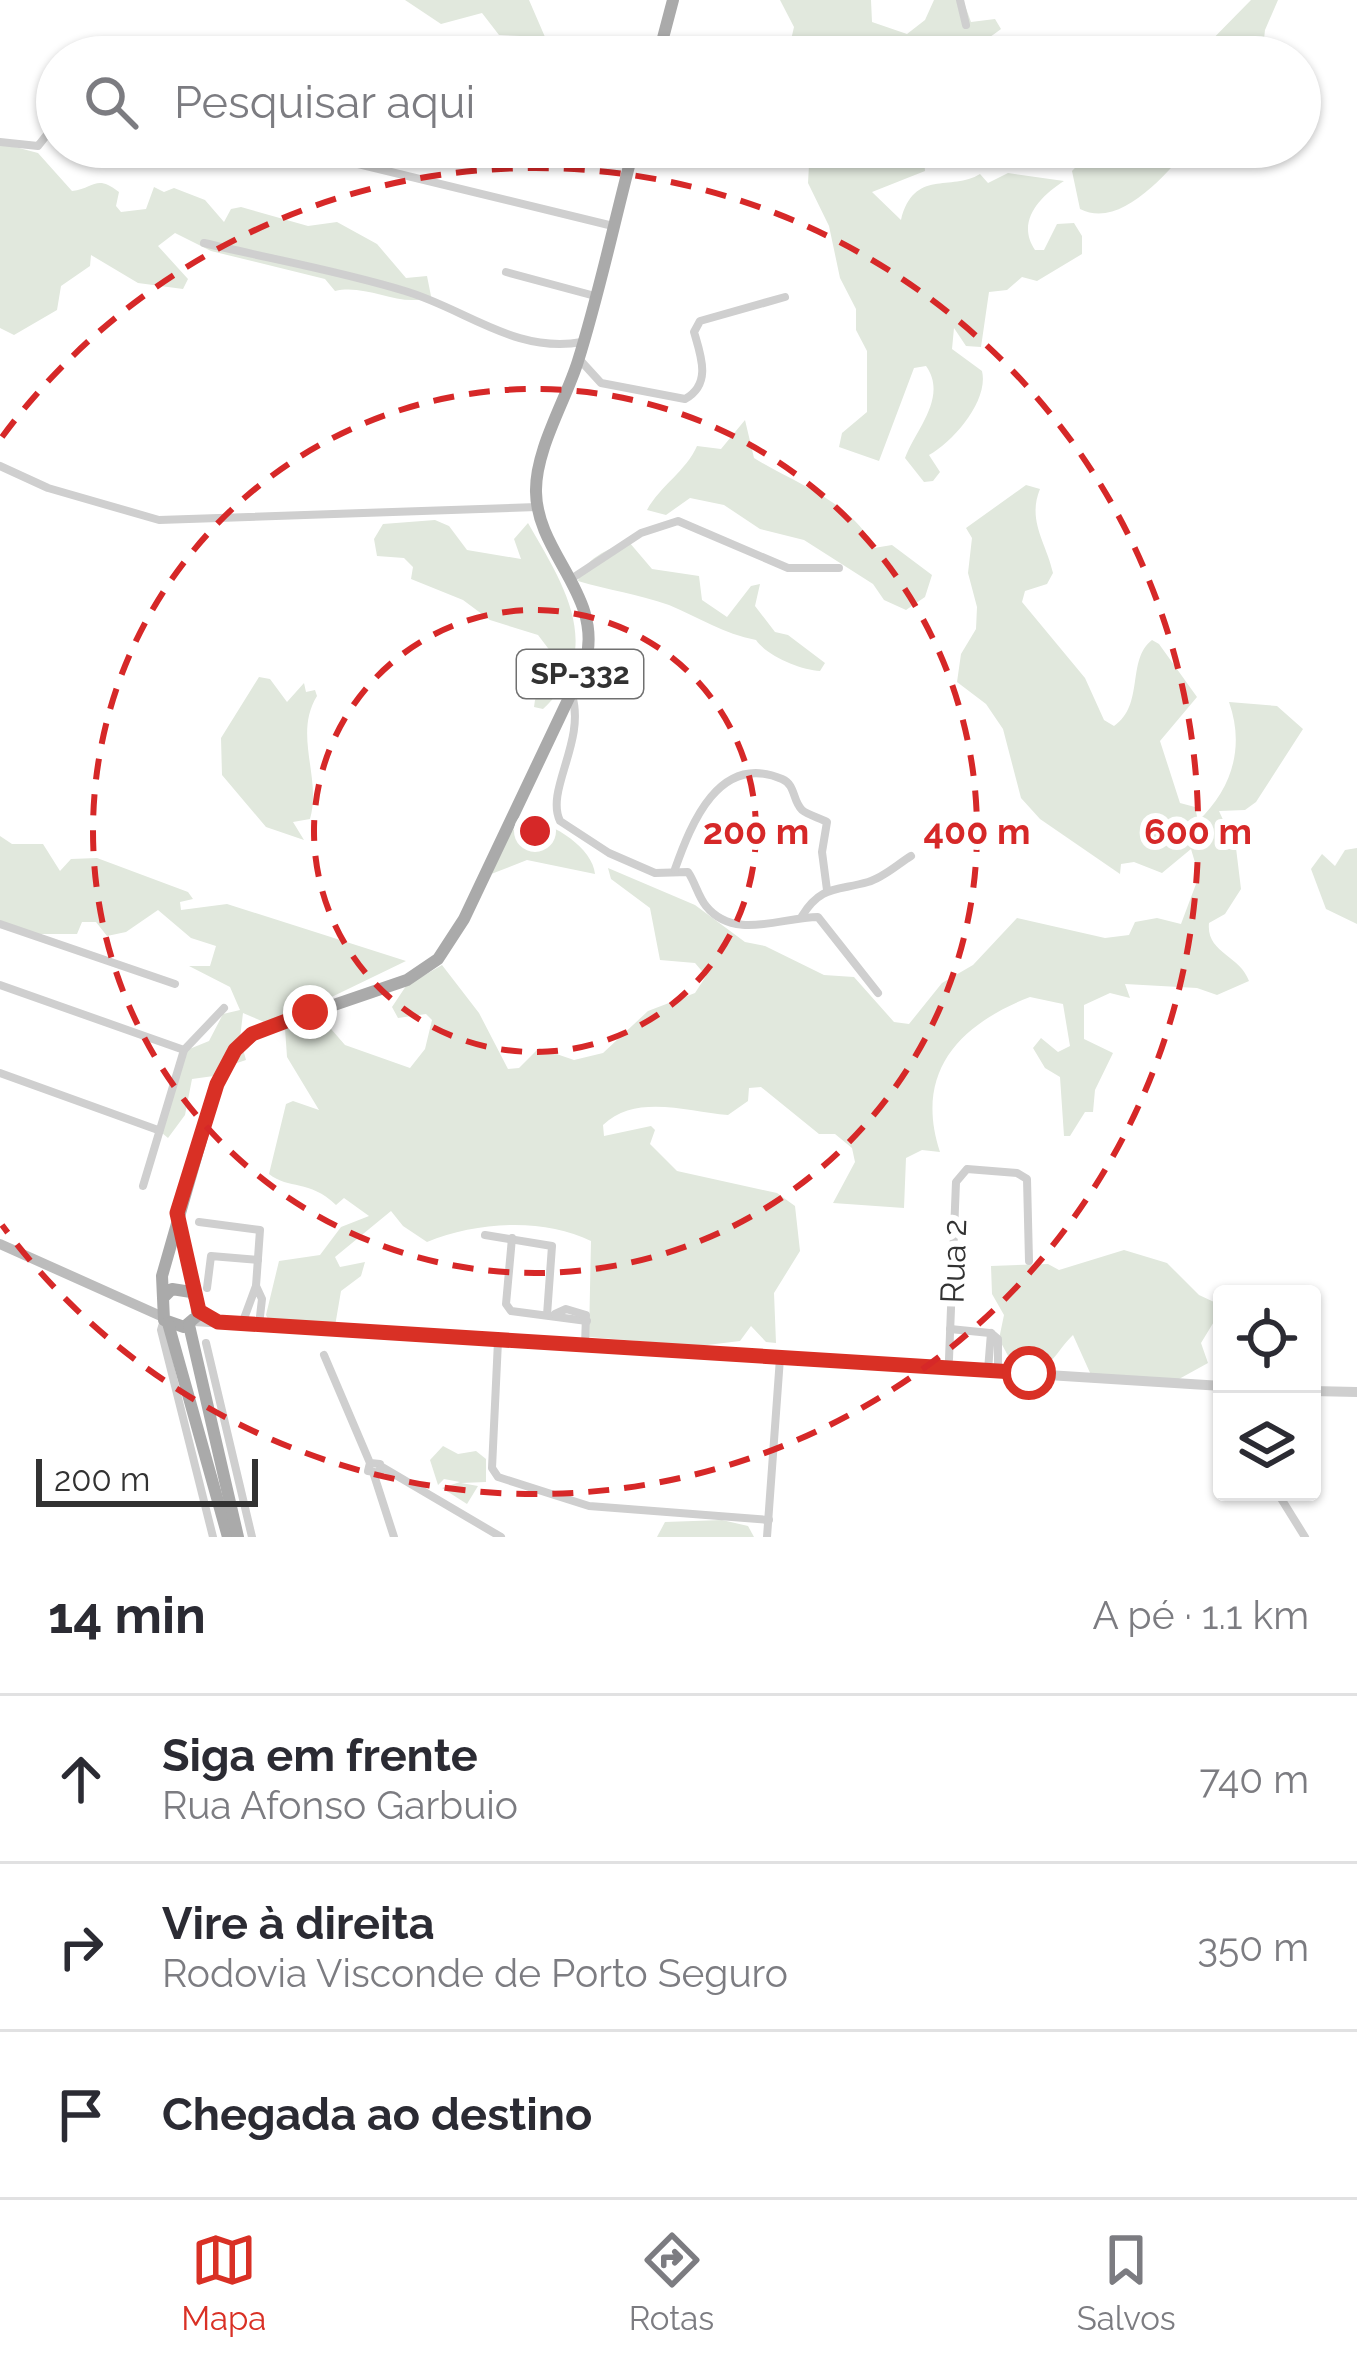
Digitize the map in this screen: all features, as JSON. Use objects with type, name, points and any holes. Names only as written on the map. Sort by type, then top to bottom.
[{"type":"main road","points":[[664,36],[674,0]]},
{"type":"main road","points":[[537,507],[538,475],[584,342],[628,168]]},
{"type":"main road","name":"SP-332","points":[[228,1537],[161,1312],[164,1262],[177,1213],[217,1084],[246,1040],[407,980],[448,946],[588,653],[590,630],[537,507]]},
{"type":"main road","name":"SP-332","points":[[177,1213],[238,1537]]},
{"type":"main road","points":[[0,1244],[161,1312],[197,1308]]},
{"type":"main road","points":[[161,1312],[178,1288],[197,1308]]},
{"type":"street","points":[[960,0],[966,26]]},
{"type":"street","points":[[0,142],[36,146]]},
{"type":"street","points":[[374,168],[613,226]]},
{"type":"street","points":[[204,243],[402,289],[505,334],[559,346],[584,342]]},
{"type":"street","points":[[506,272],[595,296]]},
{"type":"street","points":[[579,358],[597,382],[685,399],[698,387],[704,362],[694,332],[700,321],[785,297]]},
{"type":"street","points":[[0,466],[48,488],[160,520],[537,507]]},
{"type":"street","points":[[571,579],[640,533],[678,521],[788,568],[839,568]]},
{"type":"street","points":[[572,694],[578,730],[556,800],[558,817],[609,853],[656,873],[691,874],[707,906],[728,921],[744,925],[802,918],[825,921],[878,992]]},
{"type":"street","points":[[674,870],[693,819],[715,791],[737,777],[777,777],[789,782],[801,809],[827,823],[822,852],[827,890]]},
{"type":"street","points":[[802,918],[815,896],[872,881],[911,856]]},
{"type":"street","points":[[0,924],[175,984]]},
{"type":"street","points":[[0,985],[184,1050]]},
{"type":"street","points":[[142,1186],[184,1050],[224,1008]]},
{"type":"street","points":[[0,1072],[158,1130]]},
{"type":"street","name":"Rua 2","points":[[949,1358],[956,1182],[967,1169],[1017,1173],[1027,1179],[1029,1261]]},
{"type":"street","points":[[199,1222],[255,1226],[261,1234],[256,1286],[242,1324]]},
{"type":"street","points":[[485,1235],[552,1246],[550,1315]]},
{"type":"street","points":[[512,1238],[506,1304],[515,1312],[550,1315],[573,1310],[586,1315],[585,1346]]},
{"type":"street","points":[[258,1260],[211,1256],[197,1308],[218,1322],[242,1324],[1213,1385]]},
{"type":"street","points":[[256,1286],[262,1299],[260,1325]]},
{"type":"street","points":[[161,1312],[161,1330],[213,1537]]},
{"type":"street","points":[[950,1328],[998,1339],[993,1371]]},
{"type":"street","points":[[499,1341],[493,1472],[589,1506],[769,1520]]},
{"type":"street","points":[[206,1343],[251,1537]]},
{"type":"street","points":[[324,1355],[370,1463],[368,1471],[378,1471],[501,1537]]},
{"type":"street","points":[[767,1537],[780,1358]]},
{"type":"street","points":[[1321,1390],[1357,1392]]},
{"type":"street","points":[[378,1471],[394,1537]]},
{"type":"street","points":[[1283,1501],[1305,1537]]},
{"type":"shaded area","points":[[405,0],[529,0],[545,36],[499,35],[482,13],[441,24]]},
{"type":"shaded area","points":[[780,0],[871,0],[872,22],[907,34],[925,20],[934,0],[963,0],[971,22],[995,19],[1001,29],[990,36],[792,36],[794,27]]},
{"type":"shaded area","points":[[1251,0],[1278,0],[1264,36],[1216,36]]},
{"type":"shaded area","points":[[0,143],[36,152],[36,168],[51,168],[72,191],[100,183],[111,187],[119,192],[116,206],[121,212],[146,209],[154,187],[164,192],[174,188],[205,200],[224,222],[231,209],[241,207],[308,226],[337,222],[377,244],[406,278],[427,276],[431,296],[409,300],[360,290],[335,291],[325,279],[211,251],[175,233],[158,246],[188,279],[183,289],[138,283],[91,255],[90,266],[61,286],[57,310],[14,335],[0,328]]},
{"type":"shaded area","points":[[809,168],[925,168],[872,192],[901,220],[915,193],[934,184],[980,174],[988,183],[1008,173],[1064,181],[1033,211],[1030,240],[1035,250],[1044,250],[1057,224],[1074,223],[1082,236],[1082,254],[1037,281],[1022,277],[1007,290],[989,292],[981,347],[966,346],[954,328],[952,349],[982,371],[983,382],[967,419],[929,455],[940,472],[933,481],[924,482],[905,458],[932,401],[934,389],[926,366],[914,368],[879,461],[839,447],[842,433],[867,412],[867,351],[856,330],[856,309],[840,278],[829,226],[808,183]]},
{"type":"shaded area","points":[[1171,168],[1127,205],[1096,213],[1080,209],[1072,171]]},
{"type":"shaded area","points":[[745,420],[754,458],[837,506],[874,548],[892,545],[932,575],[925,597],[906,610],[884,600],[873,584],[804,540],[760,529],[724,505],[690,498],[666,515],[647,510],[697,446],[721,449]]},
{"type":"shaded area","points":[[1026,485],[1040,489],[1037,521],[1053,573],[1047,584],[1025,591],[1022,602],[1085,678],[1104,720],[1114,726],[1129,707],[1144,649],[1152,640],[1159,644],[1197,697],[1160,741],[1180,803],[1195,807],[1198,821],[1219,795],[1232,766],[1236,735],[1229,702],[1277,706],[1303,729],[1256,802],[1245,810],[1219,811],[1236,848],[1241,889],[1225,914],[1209,923],[1209,933],[1249,981],[1217,995],[1197,988],[1125,984],[1130,998],[1110,993],[1084,1005],[1084,1039],[1113,1053],[1095,1090],[1093,1112],[1085,1112],[1070,1136],[1064,1136],[1060,1077],[1045,1068],[1033,1048],[1041,1038],[1058,1052],[1070,1046],[1063,1004],[1030,997],[982,1022],[948,1055],[938,1076],[933,1124],[940,1152],[922,1150],[906,1158],[904,1208],[833,1203],[855,1162],[852,1148],[835,1134],[819,1134],[761,1087],[749,1088],[748,1101],[728,1115],[647,1107],[616,1115],[603,1125],[604,1136],[651,1126],[655,1130],[650,1144],[677,1171],[777,1193],[795,1206],[800,1251],[774,1293],[776,1343],[766,1342],[751,1326],[740,1341],[699,1346],[589,1337],[591,1241],[553,1228],[511,1225],[468,1230],[427,1242],[391,1211],[335,1257],[340,1267],[365,1262],[361,1276],[341,1291],[335,1326],[269,1321],[266,1315],[279,1261],[320,1255],[341,1227],[369,1216],[344,1198],[336,1205],[317,1191],[269,1174],[286,1104],[293,1101],[319,1110],[287,1057],[285,1028],[318,1014],[345,1045],[410,1068],[425,1049],[432,1020],[426,1014],[398,1018],[392,1007],[406,986],[442,965],[479,1013],[508,1069],[519,1068],[539,1048],[574,1060],[603,1053],[648,1011],[695,993],[706,976],[695,963],[660,960],[650,908],[611,879],[608,868],[695,905],[745,942],[765,946],[824,975],[854,977],[894,1022],[909,1024],[942,983],[973,965],[1017,918],[1105,938],[1129,935],[1135,922],[1157,918],[1181,924],[1199,876],[1191,849],[1162,873],[1134,862],[1121,864],[1120,874],[1040,819],[1021,798],[1003,729],[986,704],[957,682],[961,654],[976,629],[977,607],[968,573],[972,538],[966,528]]},
{"type":"shaded area","points":[[435,520],[449,526],[467,550],[521,559],[514,539],[528,523],[565,593],[576,640],[573,663],[562,686],[543,709],[534,707],[535,700],[557,660],[538,635],[490,620],[463,600],[411,579],[413,567],[404,558],[377,556],[374,539],[383,524]]},
{"type":"shaded area","points":[[629,542],[652,569],[699,576],[702,600],[727,617],[751,586],[760,584],[755,606],[775,632],[788,635],[825,663],[820,671],[785,661],[756,640],[669,605],[578,581],[598,556]]},
{"type":"shaded area","points":[[259,677],[270,679],[287,702],[304,683],[306,692],[315,690],[317,696],[307,726],[313,804],[310,819],[293,822],[304,840],[266,827],[222,775],[221,738]]},
{"type":"shaded area","points":[[528,821],[570,838],[587,855],[595,874],[527,860],[486,876],[501,843]]},
{"type":"shaded area","points":[[0,836],[12,844],[43,844],[60,871],[71,859],[97,858],[188,892],[193,899],[180,902],[181,910],[227,904],[406,961],[315,1005],[264,1022],[243,1013],[240,1038],[246,1060],[234,1064],[228,1074],[192,1079],[185,1115],[168,1138],[162,1133],[187,1050],[209,1041],[223,1014],[240,1010],[230,987],[189,966],[210,966],[216,946],[191,938],[158,910],[126,932],[107,936],[96,922],[82,922],[77,934],[20,934],[0,927]]},
{"type":"shaded area","points":[[1357,848],[1357,924],[1326,909],[1311,869],[1322,854],[1335,866],[1345,850]]},
{"type":"shaded area","points":[[1124,1250],[1167,1263],[1199,1295],[1213,1302],[1213,1323],[1201,1343],[1208,1363],[1179,1379],[1091,1375],[1073,1335],[1043,1367],[1014,1367],[999,1339],[1004,1315],[992,1294],[991,1266],[1048,1264],[1059,1270]]},
{"type":"shaded area","points":[[443,1446],[458,1454],[476,1451],[486,1459],[486,1482],[461,1483],[478,1486],[467,1504],[442,1488],[460,1482],[444,1479],[438,1485],[430,1460]]},
{"type":"shaded area","points":[[722,1520],[748,1526],[754,1537],[657,1537],[665,1522]]},
{"type":"route","points":[[310,1012],[252,1034],[235,1050],[217,1084],[177,1213],[199,1311],[218,1322],[1029,1373]]}]
